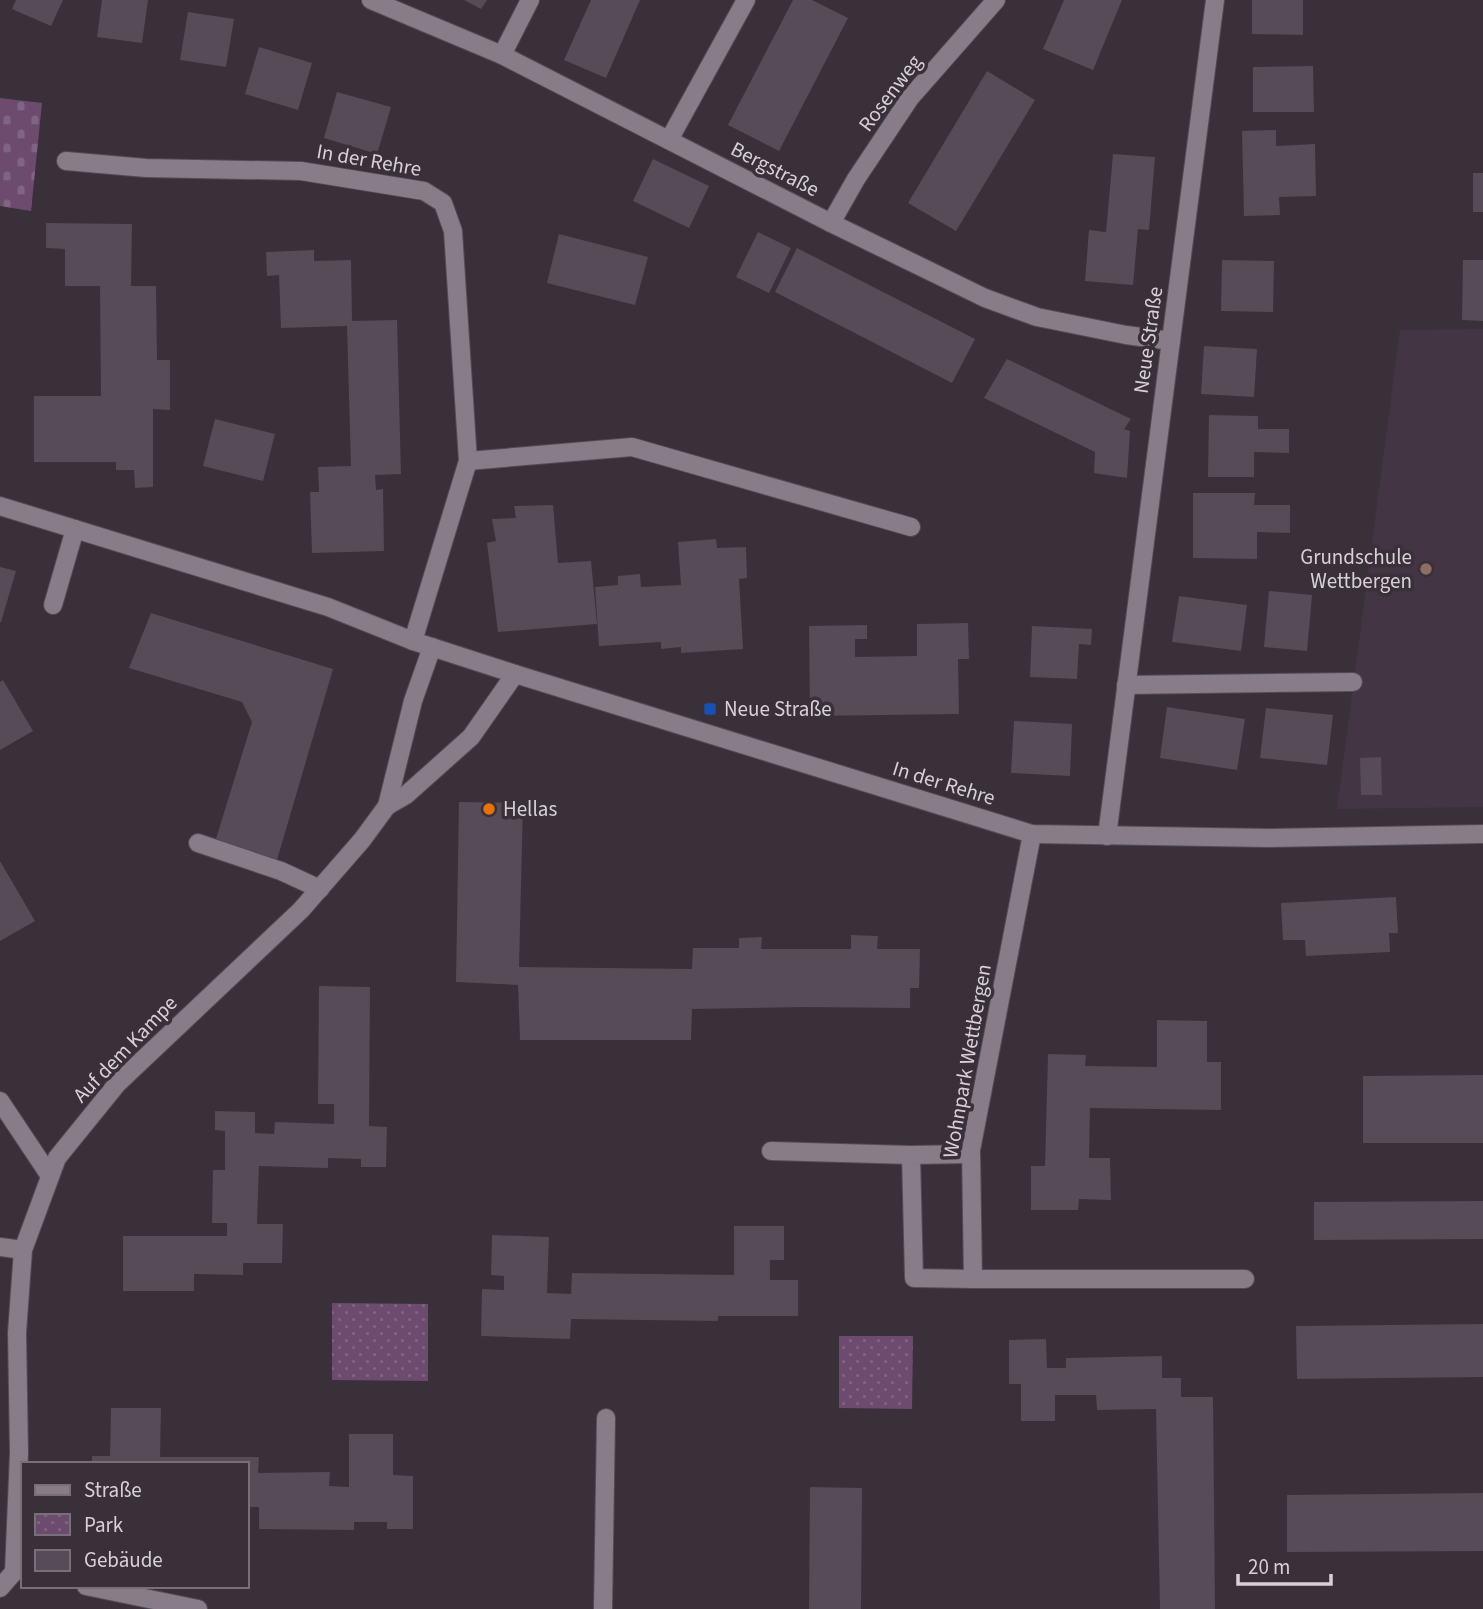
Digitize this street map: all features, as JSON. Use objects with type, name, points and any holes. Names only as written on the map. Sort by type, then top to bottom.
[{"type":"street","name":"Bergstraße","points":[[371,0],[502,55],[831,223],[985,298],[1037,317],[1171,341]]},
{"type":"street","points":[[502,55],[530,0]]},
{"type":"street","points":[[669,140],[746,0]]},
{"type":"street","name":"Rosenweg","points":[[831,223],[856,179],[910,98],[996,0]]},
{"type":"street","name":"Neue Straße","points":[[1107,836],[1215,0]]},
{"type":"street","name":"In der Rehre","points":[[66,161],[146,169],[301,171],[424,191],[443,203],[453,231],[468,461],[412,641]]},
{"type":"street","points":[[468,461],[632,447],[911,527]]},
{"type":"street","name":"In der Rehre","points":[[0,506],[328,607],[412,641],[514,674],[1032,834],[1269,838],[1483,834]]},
{"type":"street","points":[[53,605],[75,529]]},
{"type":"street","name":"Auf dem Kampe","points":[[0,1588],[19,1573],[17,1333],[23,1250],[57,1157],[117,1084],[302,910],[362,840],[387,806],[413,701],[432,647]]},
{"type":"street","name":"Auf dem Kampe","points":[[387,806],[406,795],[471,737],[514,674]]},
{"type":"street","points":[[1126,685],[1353,682]]},
{"type":"street","name":"Wohnpark Wettbergen","points":[[973,1279],[971,1154],[1032,834]]},
{"type":"street","points":[[198,843],[281,871],[320,889]]},
{"type":"street","points":[[0,1101],[50,1176]]},
{"type":"street","points":[[771,1151],[971,1154]]},
{"type":"street","points":[[911,1155],[914,1278],[1245,1279]]},
{"type":"street","points":[[0,1247],[23,1250]]},
{"type":"street","points":[[603,1609],[606,1418]]},
{"type":"street","points":[[96,1588],[198,1609]]},
{"type":"shaded area","name":"Grundschule Wettbergen","points":[[1483,329],[1483,807],[1337,809],[1400,330]]},
{"type":"green space","points":[[0,98],[42,103],[31,211],[0,206]]},
{"type":"green space","points":[[332,1303],[428,1304],[428,1381],[332,1380]]},
{"type":"green space","points":[[839,1336],[913,1336],[912,1409],[839,1408]]},
{"type":"building","points":[[16,0],[63,0],[51,26],[12,9]]},
{"type":"building","points":[[102,0],[148,0],[142,43],[97,37]]},
{"type":"building","points":[[464,0],[487,0],[481,9]]},
{"type":"building","points":[[591,0],[640,0],[606,78],[564,60]]},
{"type":"building","points":[[793,0],[812,0],[848,18],[779,151],[728,125]]},
{"type":"building","points":[[1064,0],[1122,0],[1093,70],[1043,49]]},
{"type":"building","points":[[1252,0],[1303,0],[1303,35],[1252,34]]},
{"type":"building","points":[[188,12],[234,19],[226,67],[180,60]]},
{"type":"building","points":[[259,47],[312,63],[298,110],[245,94]]},
{"type":"building","points":[[1313,66],[1314,112],[1253,112],[1253,67]]},
{"type":"building","points":[[987,71],[1035,100],[956,231],[908,203]]},
{"type":"building","points":[[337,92],[391,107],[377,154],[324,138]]},
{"type":"building","points":[[1276,130],[1276,146],[1315,144],[1316,196],[1279,197],[1280,215],[1244,216],[1242,131]]},
{"type":"building","points":[[1113,154],[1155,157],[1149,230],[1138,229],[1133,285],[1085,281],[1089,230],[1106,232]]},
{"type":"building","points":[[653,159],[709,186],[689,228],[633,201]]},
{"type":"building","points":[[1473,173],[1483,173],[1483,212],[1473,212]]},
{"type":"building","points":[[46,223],[132,224],[131,286],[156,286],[157,360],[170,360],[170,410],[153,409],[153,487],[135,488],[134,470],[116,470],[116,462],[34,462],[34,396],[101,396],[100,286],[65,286],[65,249],[46,248]]},
{"type":"building","points":[[758,232],[791,248],[769,293],[736,277]]},
{"type":"building","points":[[559,234],[648,257],[635,305],[547,283]]},
{"type":"building","points":[[797,248],[975,339],[952,383],[775,292]]},
{"type":"building","points":[[314,250],[314,261],[351,260],[352,321],[397,320],[401,474],[375,475],[376,490],[383,489],[384,551],[312,553],[310,492],[319,492],[318,467],[351,466],[347,326],[281,328],[279,275],[267,276],[266,252]]},
{"type":"building","points":[[1222,260],[1274,261],[1273,312],[1221,311]]},
{"type":"building","points":[[1463,260],[1483,260],[1483,321],[1462,320]]},
{"type":"building","points":[[1204,346],[1257,349],[1254,397],[1201,394]]},
{"type":"building","points":[[1007,359],[1131,419],[1124,429],[1130,431],[1127,478],[1094,473],[1095,452],[984,398]]},
{"type":"building","points":[[1209,415],[1258,416],[1258,429],[1289,429],[1289,453],[1254,452],[1254,477],[1208,477]]},
{"type":"building","points":[[215,419],[275,434],[263,481],[203,466]]},
{"type":"building","points":[[1193,493],[1255,493],[1254,505],[1290,505],[1290,533],[1257,532],[1257,559],[1193,558]]},
{"type":"building","points":[[553,505],[558,563],[591,561],[597,624],[498,632],[487,543],[496,541],[492,519],[516,518],[514,506]]},
{"type":"building","points":[[716,539],[717,548],[746,547],[747,578],[739,579],[743,649],[681,653],[681,647],[661,649],[661,642],[599,646],[595,587],[618,585],[618,576],[640,574],[641,587],[681,585],[678,542]]},
{"type":"building","points":[[0,567],[16,571],[1,622],[0,622]]},
{"type":"building","points":[[1269,591],[1312,595],[1307,651],[1264,647]]},
{"type":"building","points":[[1179,596],[1247,605],[1241,651],[1172,642]]},
{"type":"building","points":[[151,613],[333,669],[277,860],[215,842],[252,722],[242,702],[129,668]]},
{"type":"building","points":[[968,623],[969,659],[958,659],[959,714],[810,716],[809,626],[867,625],[867,639],[855,639],[855,657],[917,656],[917,624]]},
{"type":"building","points":[[1032,626],[1092,629],[1091,645],[1079,644],[1077,679],[1030,677]]},
{"type":"building","points":[[3,680],[33,731],[0,750],[0,682]]},
{"type":"building","points":[[1167,707],[1245,719],[1237,770],[1160,758]]},
{"type":"building","points":[[1266,708],[1333,715],[1327,765],[1260,758]]},
{"type":"building","points":[[1014,721],[1072,724],[1070,776],[1011,773]]},
{"type":"building","points":[[1381,757],[1382,795],[1361,795],[1360,758]]},
{"type":"building","points":[[459,802],[523,803],[519,967],[692,969],[693,948],[739,948],[739,938],[762,937],[761,949],[851,949],[851,935],[878,936],[877,949],[920,949],[919,988],[910,988],[910,1008],[692,1009],[691,1040],[520,1040],[518,985],[456,982]]},
{"type":"building","points":[[0,861],[35,921],[0,941]]},
{"type":"building","points":[[1396,897],[1398,933],[1389,933],[1390,952],[1306,956],[1305,940],[1283,940],[1281,903]]},
{"type":"building","points":[[319,986],[370,987],[369,1126],[387,1127],[386,1167],[361,1167],[361,1159],[328,1158],[328,1168],[259,1166],[257,1224],[283,1224],[282,1263],[243,1263],[243,1275],[194,1274],[194,1291],[123,1291],[123,1236],[227,1236],[227,1223],[212,1223],[213,1170],[225,1170],[225,1131],[215,1130],[215,1111],[255,1112],[255,1133],[274,1134],[275,1122],[334,1124],[334,1104],[318,1104]]},
{"type":"building","points":[[1157,1020],[1207,1021],[1207,1062],[1221,1062],[1221,1110],[1090,1108],[1089,1158],[1110,1158],[1111,1200],[1079,1199],[1078,1210],[1031,1210],[1031,1166],[1045,1166],[1048,1054],[1086,1055],[1085,1066],[1157,1067]]},
{"type":"building","points":[[1483,1075],[1483,1143],[1363,1143],[1363,1076]]},
{"type":"building","points":[[1483,1201],[1483,1239],[1314,1240],[1314,1202]]},
{"type":"building","points":[[734,1226],[784,1226],[784,1260],[770,1260],[770,1280],[798,1280],[798,1316],[718,1316],[718,1321],[571,1319],[570,1339],[481,1336],[482,1289],[504,1290],[504,1276],[491,1275],[492,1235],[549,1237],[547,1293],[571,1294],[572,1273],[734,1275]]},
{"type":"building","points":[[1483,1324],[1483,1377],[1297,1379],[1296,1326]]},
{"type":"building","points":[[1046,1339],[1047,1368],[1066,1368],[1066,1358],[1162,1356],[1162,1378],[1181,1378],[1181,1397],[1213,1397],[1215,1609],[1160,1609],[1156,1409],[1097,1410],[1096,1395],[1055,1395],[1055,1421],[1021,1421],[1021,1384],[1009,1384],[1009,1340]]},
{"type":"building","points":[[111,1408],[161,1408],[160,1457],[259,1457],[258,1473],[330,1472],[329,1486],[349,1487],[349,1434],[393,1434],[393,1475],[413,1476],[413,1529],[387,1529],[387,1522],[354,1522],[354,1530],[259,1529],[259,1507],[248,1507],[248,1462],[92,1462],[92,1456],[110,1456]]},
{"type":"building","points":[[810,1487],[862,1488],[861,1609],[809,1609]]},
{"type":"building","points":[[1483,1493],[1483,1551],[1287,1552],[1287,1495]]},
{"type":"place","name":"Grundschule Wettbergen","points":[[1426,569]]},
{"type":"place","name":"Neue Straße","points":[[710,709]]},
{"type":"place","name":"Hellas","points":[[489,809]]}]
